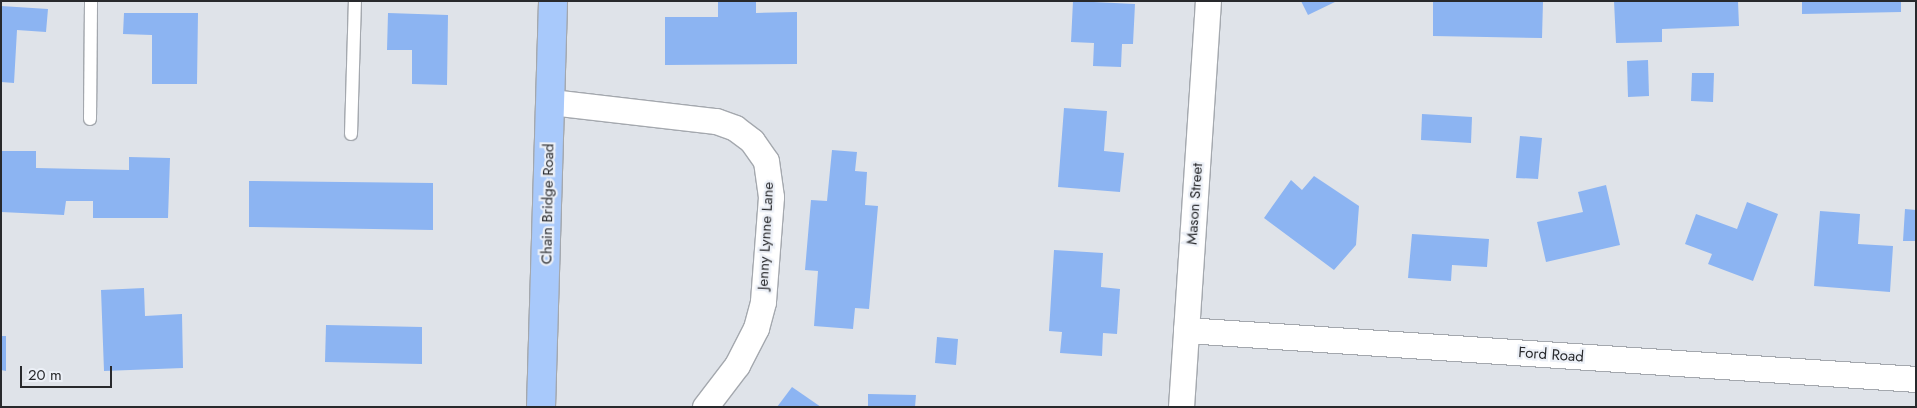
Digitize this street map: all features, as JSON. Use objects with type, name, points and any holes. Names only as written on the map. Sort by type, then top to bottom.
[{"type":"main road","name":"Chain Bridge Road","points":[[541,407],[553,1]]},
{"type":"street","name":"Mason Street","points":[[1181,407],[1208,1]]},
{"type":"street","name":"Jenny Lynne Lane","points":[[551,102],[716,121],[735,128],[752,140],[766,161],[771,197],[763,302],[756,328],[737,365],[705,407]]},
{"type":"street","name":"Ford Road","points":[[1186,330],[1916,379]]},
{"type":"lane","points":[[90,1],[90,119]]},
{"type":"lane","points":[[351,134],[355,1]]},
{"type":"building","points":[[718,1],[756,1],[756,13],[797,12],[797,64],[665,65],[665,17],[718,17]]},
{"type":"building","points":[[1073,1],[1135,4],[1133,44],[1122,44],[1121,67],[1093,66],[1094,43],[1071,42]]},
{"type":"building","points":[[1301,1],[1337,1],[1308,15]]},
{"type":"building","points":[[1433,1],[1543,1],[1542,38],[1433,36]]},
{"type":"building","points":[[1614,1],[1738,1],[1739,26],[1662,29],[1662,42],[1616,43]]},
{"type":"building","points":[[1802,1],[1901,1],[1901,12],[1802,14]]},
{"type":"building","points":[[1,6],[48,9],[46,32],[17,30],[14,83],[1,82]]},
{"type":"building","points":[[124,13],[198,13],[197,84],[152,84],[152,35],[123,34]]},
{"type":"building","points":[[388,13],[448,15],[447,85],[412,84],[412,50],[387,50]]},
{"type":"building","points":[[1648,60],[1649,96],[1628,97],[1627,61]]},
{"type":"building","points":[[1692,73],[1714,73],[1713,102],[1691,101]]},
{"type":"building","points":[[1064,108],[1107,111],[1104,151],[1124,153],[1120,192],[1058,187]]},
{"type":"building","points":[[1422,114],[1472,117],[1471,143],[1421,140]]},
{"type":"building","points":[[1520,136],[1542,138],[1538,179],[1516,178]]},
{"type":"building","points":[[832,150],[857,152],[855,171],[867,172],[865,205],[878,206],[869,309],[855,308],[853,329],[814,326],[818,271],[805,270],[811,200],[827,201]]},
{"type":"building","points":[[1,151],[36,151],[36,168],[129,170],[129,157],[170,158],[168,218],[93,218],[93,201],[66,201],[64,215],[1,212]]},
{"type":"building","points":[[1314,176],[1359,206],[1356,245],[1334,270],[1264,218],[1291,180],[1302,190]]},
{"type":"building","points":[[249,181],[433,183],[433,230],[249,227]]},
{"type":"building","points":[[1606,185],[1620,245],[1546,262],[1537,222],[1583,212],[1578,192]]},
{"type":"building","points":[[1747,202],[1778,214],[1753,281],[1708,264],[1712,254],[1685,244],[1696,214],[1737,229]]},
{"type":"building","points":[[1905,209],[1916,210],[1916,241],[1903,241]]},
{"type":"building","points":[[1820,211],[1860,214],[1858,244],[1893,246],[1890,292],[1814,286]]},
{"type":"building","points":[[1412,234],[1489,239],[1487,267],[1452,265],[1451,281],[1408,278]]},
{"type":"building","points":[[1054,250],[1103,253],[1101,287],[1120,289],[1117,334],[1103,333],[1102,356],[1060,353],[1062,332],[1049,331]]},
{"type":"building","points":[[144,288],[145,316],[182,314],[183,368],[104,371],[101,290]]},
{"type":"building","points":[[326,325],[422,327],[422,364],[325,362]]},
{"type":"building","points":[[1,336],[6,336],[6,371],[1,370]]},
{"type":"building","points":[[937,337],[958,339],[956,365],[935,363]]},
{"type":"building","points":[[792,387],[821,407],[777,407]]},
{"type":"building","points":[[868,394],[916,395],[915,407],[868,407]]}]
